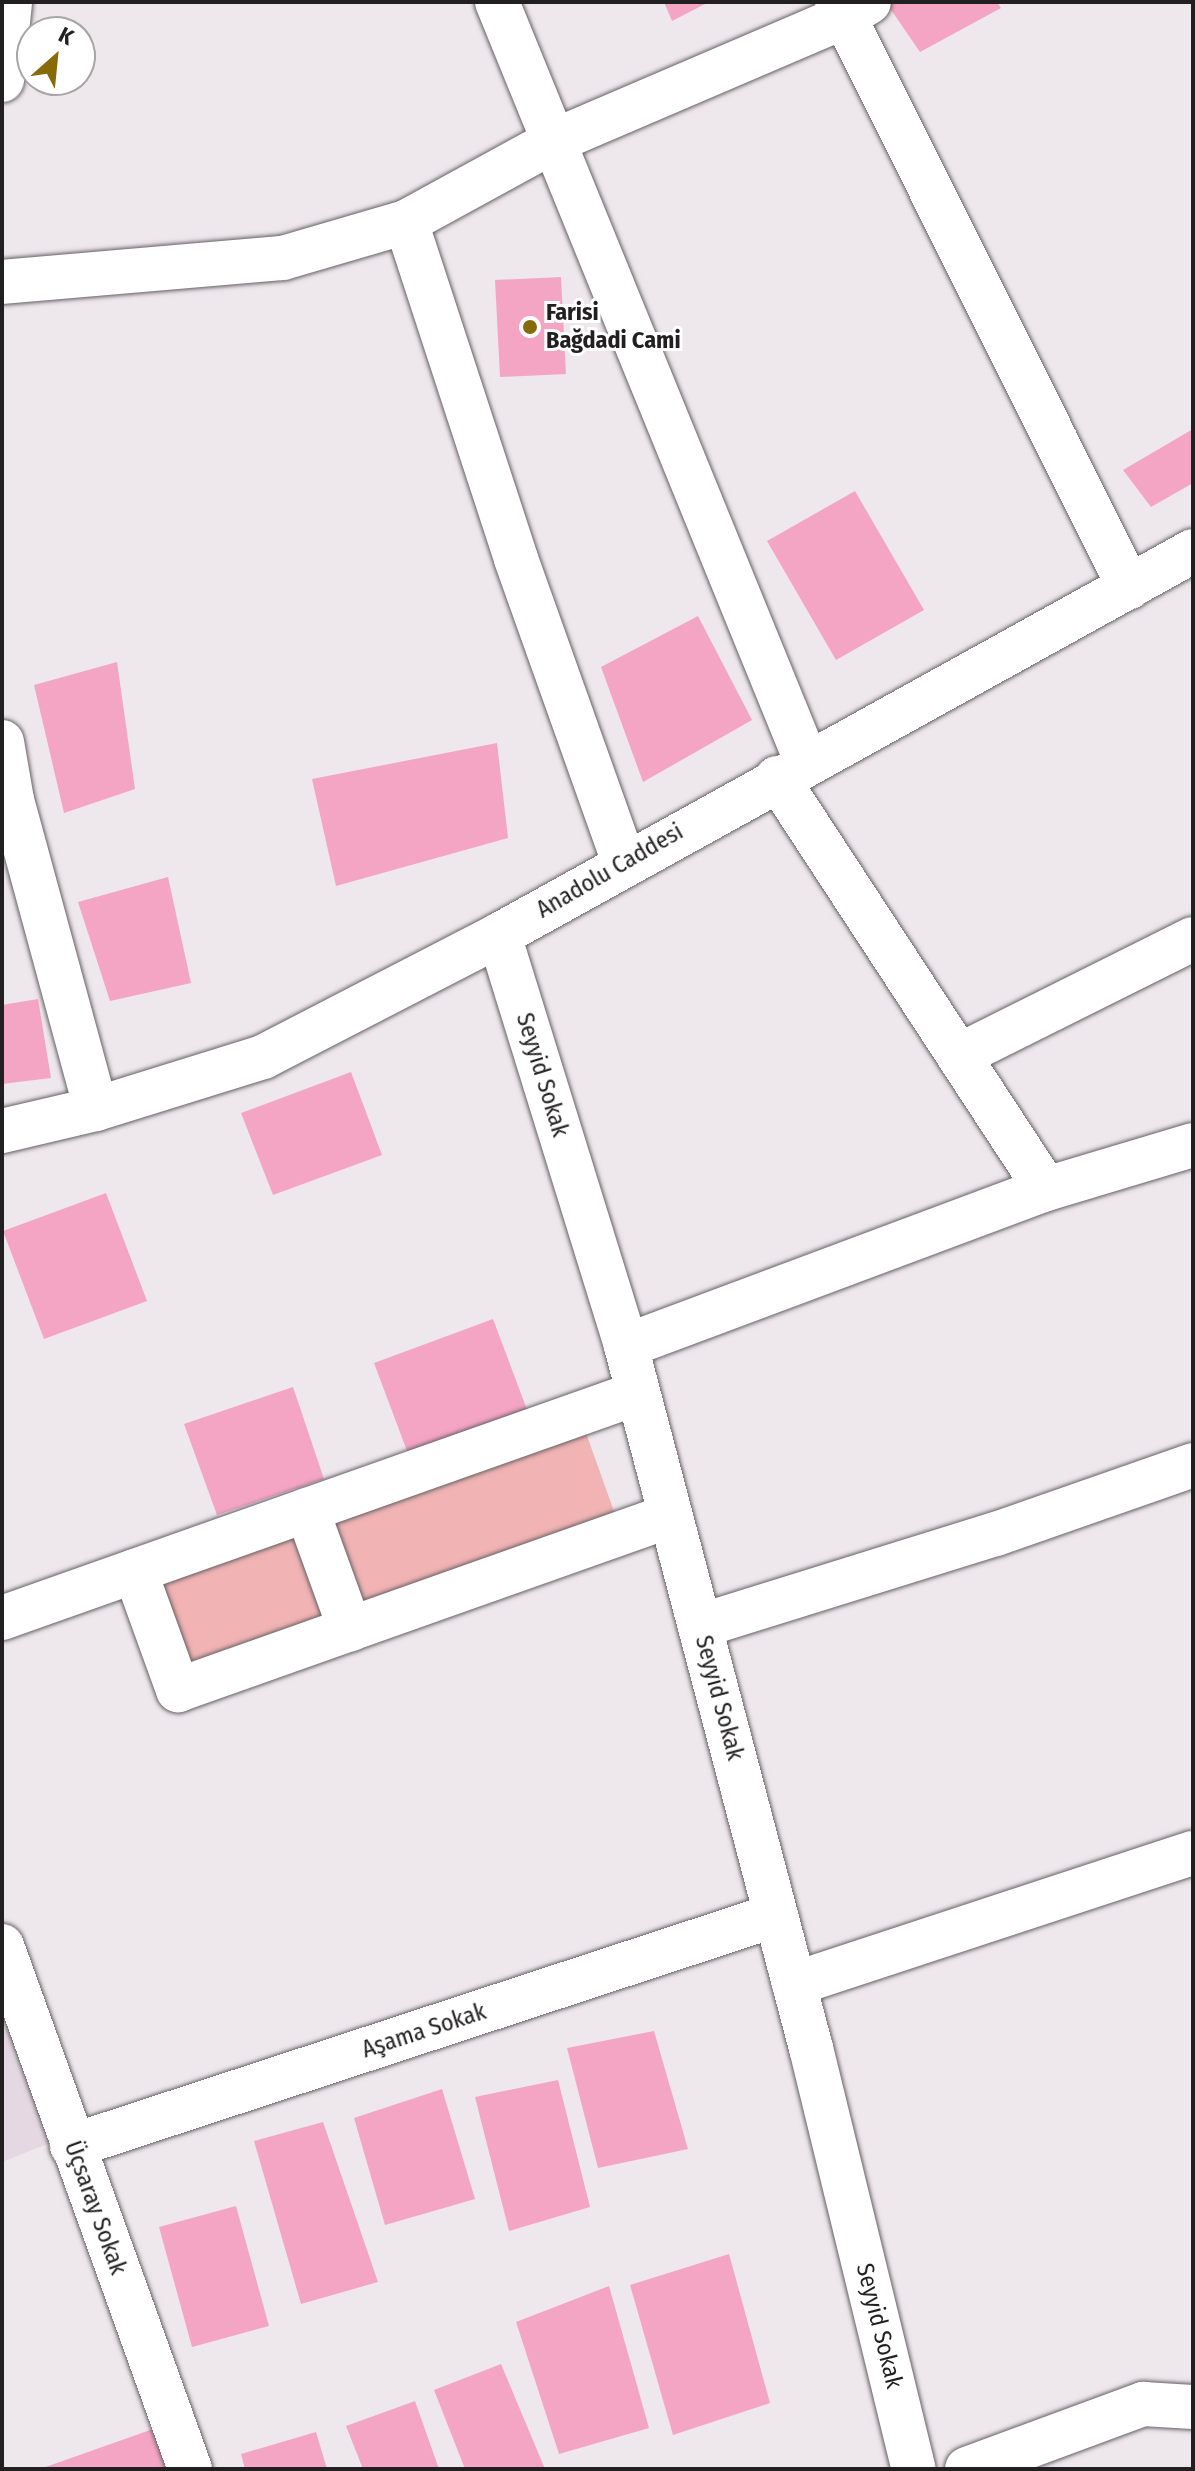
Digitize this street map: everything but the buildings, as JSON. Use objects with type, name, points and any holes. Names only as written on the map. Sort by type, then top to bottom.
[{"type":"street","points":[[2,80],[10,2]]},
{"type":"street","points":[[497,2],[554,141],[792,770],[960,1055],[1046,1189]]},
{"type":"street","points":[[2,282],[283,258],[406,222],[554,141],[850,7],[1129,587]]},
{"type":"street","points":[[406,222],[516,559],[624,862]]},
{"type":"street","name":"Anadolu Caddesi","points":[[2,1131],[96,1109],[263,1057],[499,935],[624,862],[1193,551]]},
{"type":"street","points":[[2,742],[7,801],[96,1109]]},
{"type":"street","name":"Seyyid Sokak","points":[[499,935],[626,1346],[635,1394],[794,1984],[914,2469]]},
{"type":"street","points":[[960,1055],[1193,939]]},
{"type":"street","points":[[626,1346],[1046,1189],[1193,1145]]},
{"type":"street","points":[[2,1618],[635,1394]]},
{"type":"street","points":[[700,1626],[996,1534],[1193,1465]]},
{"type":"street","points":[[307,1510],[350,1629]]},
{"type":"street","points":[[135,1571],[178,1690],[669,1516]]},
{"type":"street","points":[[794,1984],[1193,1853]]},
{"type":"street","name":"Aşama Sokak","points":[[72,2146],[776,1915]]},
{"type":"street","name":"Üçsaray Sokak","points":[[2,1946],[190,2469]]},
{"type":"street","points":[[967,2469],[1143,2404],[1193,2407]]},
{"type":"shaded area","points":[[586,1433],[616,1517],[189,1672],[160,1581]]},
{"type":"shaded area","points":[[2,2000],[50,2143],[2,2162]]},
{"type":"place","name":"Farisi Bağdadi Cami","points":[[530,327]]}]
